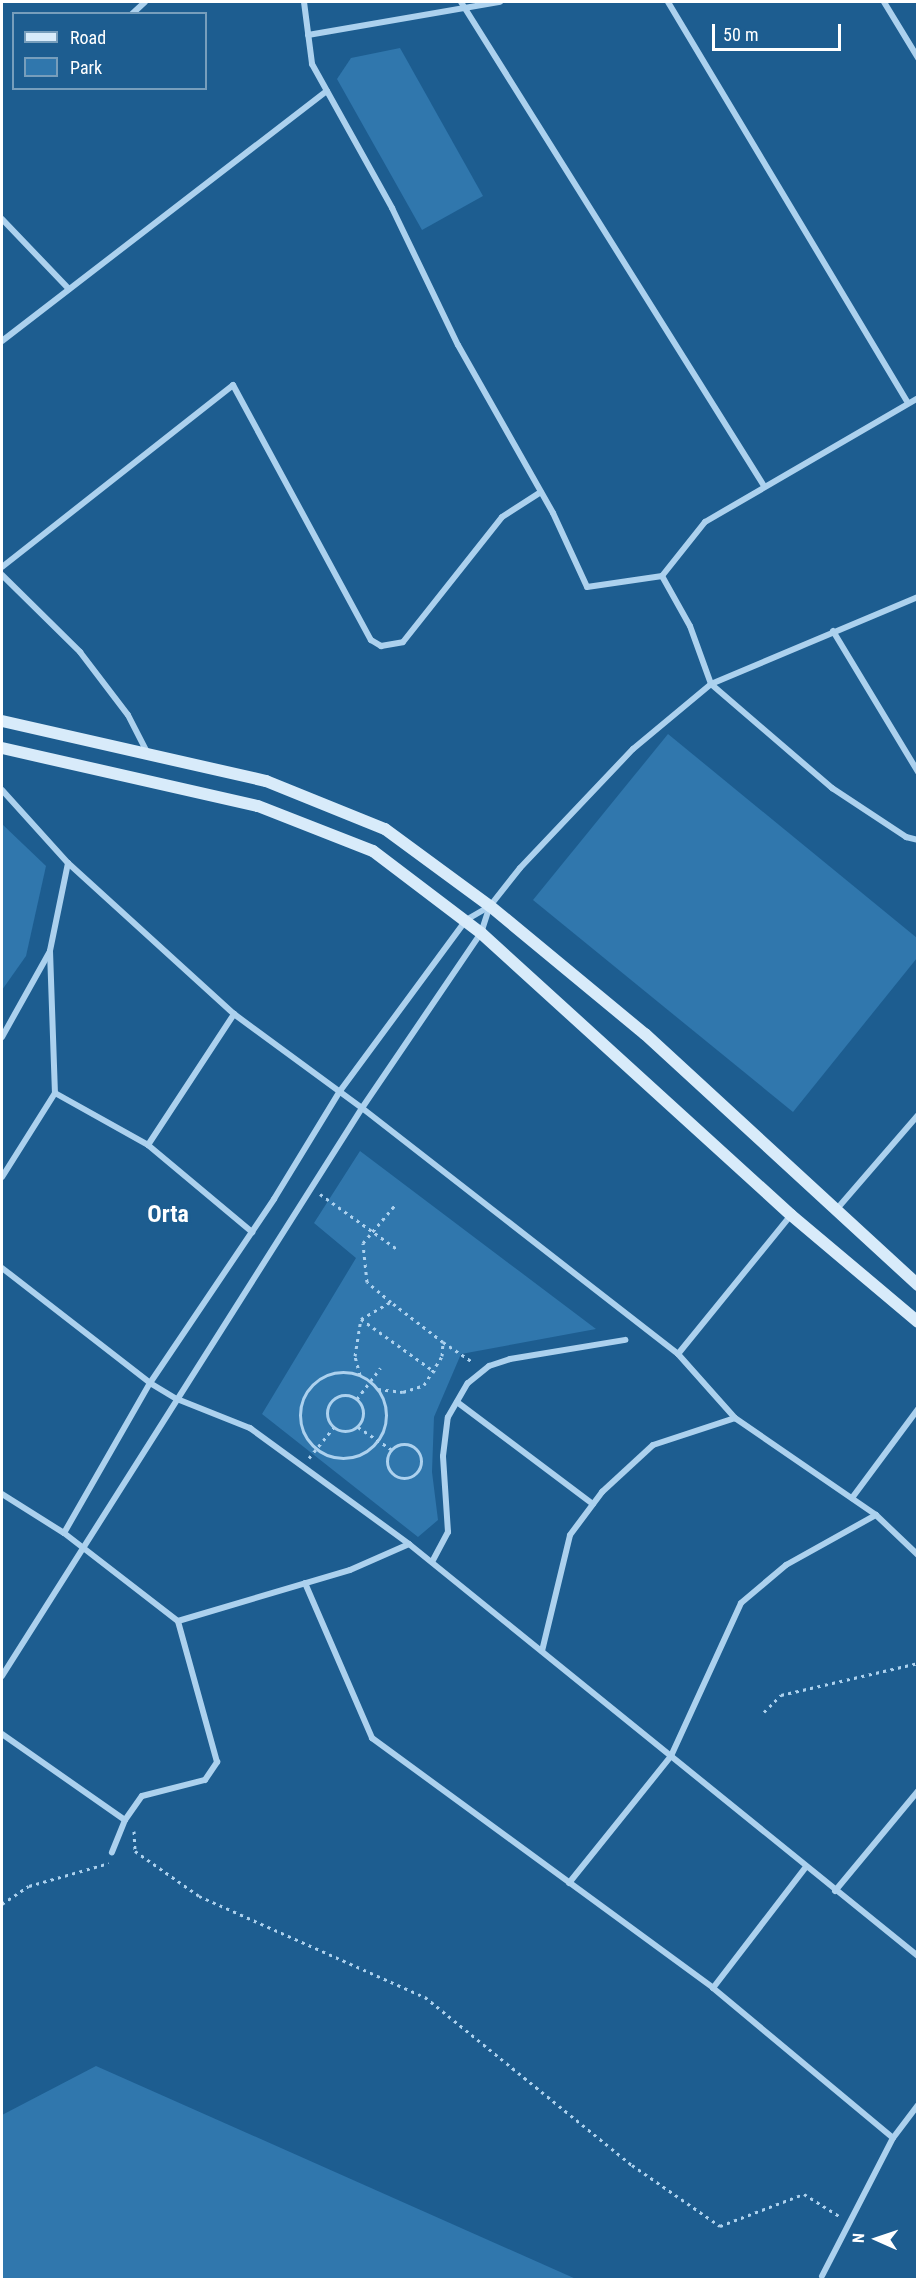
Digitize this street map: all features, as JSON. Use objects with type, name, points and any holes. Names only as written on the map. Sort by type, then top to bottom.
[{"type":"street","points":[[304,2],[312,64],[392,208],[458,345],[541,492],[587,586],[662,576],[705,522],[918,398]]},
{"type":"street","points":[[308,35],[462,5],[500,2]]},
{"type":"street","points":[[668,2],[909,403]]},
{"type":"street","points":[[884,2],[918,58]]},
{"type":"street","points":[[462,5],[764,486]]},
{"type":"street","points":[[2,341],[327,91]]},
{"type":"street","points":[[2,219],[69,289]]},
{"type":"street","points":[[2,567],[233,385],[371,640],[381,646],[403,642],[502,518],[541,492]]},
{"type":"street","points":[[2,575],[87,660],[128,716],[148,755]]},
{"type":"street","points":[[662,576],[690,626],[711,684],[832,788],[906,837],[918,840]]},
{"type":"street","points":[[2,1676],[81,1547],[362,1108],[481,933],[490,906],[520,868],[633,749],[711,684],[918,597]]},
{"type":"street","points":[[833,631],[918,772]]},
{"type":"street","points":[[2,721],[266,781],[385,829],[490,906],[645,1034],[918,1285]]},
{"type":"street","points":[[2,748],[258,806],[373,851],[466,920],[791,1215],[918,1322]]},
{"type":"street","points":[[2,790],[68,863],[234,1014],[340,1091],[678,1354],[735,1418],[876,1515],[918,1556]]},
{"type":"street","points":[[2,1177],[55,1093],[50,951],[68,863]]},
{"type":"street","points":[[64,1533],[150,1383],[252,1232],[340,1091],[466,920],[490,906]]},
{"type":"street","points":[[2,1038],[50,951]]},
{"type":"street","points":[[148,1144],[234,1014]]},
{"type":"street","points":[[55,1093],[148,1144],[252,1232]]},
{"type":"street","points":[[835,1210],[918,1115]]},
{"type":"street","points":[[678,1354],[791,1215]]},
{"type":"street","points":[[2,1268],[150,1383],[177,1399],[250,1428],[409,1544],[806,1868],[918,1956]]},
{"type":"street","points":[[432,1562],[447,1532],[443,1456],[448,1417],[468,1383],[483,1370],[510,1359],[625,1340]]},
{"type":"street","points":[[457,1402],[593,1504]]},
{"type":"street","points":[[852,1498],[918,1409]]},
{"type":"street","points":[[542,1651],[570,1535],[593,1504],[653,1445],[735,1418]]},
{"type":"street","points":[[2,1494],[64,1533],[178,1621],[217,1762],[205,1780],[142,1796],[125,1821],[112,1852]]},
{"type":"street","points":[[569,1883],[671,1756],[741,1603],[786,1564],[876,1515]]},
{"type":"street","points":[[178,1621],[350,1570],[409,1544]]},
{"type":"street","points":[[305,1584],[372,1738],[713,1988],[893,2138]]},
{"type":"street","points":[[2,1734],[125,1821]]},
{"type":"street","points":[[835,1891],[918,1791]]},
{"type":"street","points":[[713,1988],[806,1868]]},
{"type":"street","points":[[822,2276],[851,2224],[893,2138],[918,2105]]},
{"type":"path","points":[[311,1188],[397,1249]]},
{"type":"path","points":[[396,1204],[363,1243],[367,1282],[443,1342],[483,1370]]},
{"type":"path","points":[[361,1319],[391,1302]]},
{"type":"path","points":[[361,1319],[435,1372]]},
{"type":"path","points":[[360,1375],[355,1356],[361,1319]]},
{"type":"path","points":[[378,1389],[403,1392],[424,1385],[435,1372],[442,1356],[443,1342]]},
{"type":"path","points":[[357,1399],[368,1379],[380,1368]]},
{"type":"path","points":[[342,1371],[368,1379],[378,1389],[387,1415],[378,1441],[353,1457],[339,1458],[317,1449],[304,1433],[300,1419],[307,1390],[328,1374],[342,1371]]},
{"type":"path","points":[[340,1395],[357,1399],[363,1409],[357,1426],[346,1431],[334,1427],[327,1418],[331,1401],[340,1395]]},
{"type":"path","points":[[357,1426],[391,1449]]},
{"type":"path","points":[[317,1449],[334,1427]]},
{"type":"path","points":[[400,1443],[416,1447],[422,1464],[416,1474],[405,1478],[393,1474],[387,1460],[391,1449],[400,1443]]},
{"type":"path","points":[[764,1712],[781,1695],[918,1663]]},
{"type":"path","points":[[134,1808],[135,1851],[199,1896],[425,1997],[632,2165],[720,2226],[804,2194],[851,2224]]},
{"type":"path","points":[[2,1904],[29,1886],[109,1864],[112,1852]]},
{"type":"green space","points":[[400,48],[483,196],[422,230],[337,79],[351,58]]},
{"type":"green space","points":[[668,734],[917,938],[917,958],[793,1112],[533,900]]},
{"type":"green space","points":[[2,824],[46,866],[26,956],[2,990]]},
{"type":"green space","points":[[360,1151],[596,1329],[461,1354],[434,1417],[432,1472],[438,1520],[418,1537],[262,1414],[356,1258],[314,1223]]},
{"type":"green space","points":[[96,2066],[576,2279],[2,2279],[2,2115]]},
{"type":"district","name":"Orta","points":[[168,1215]]}]
